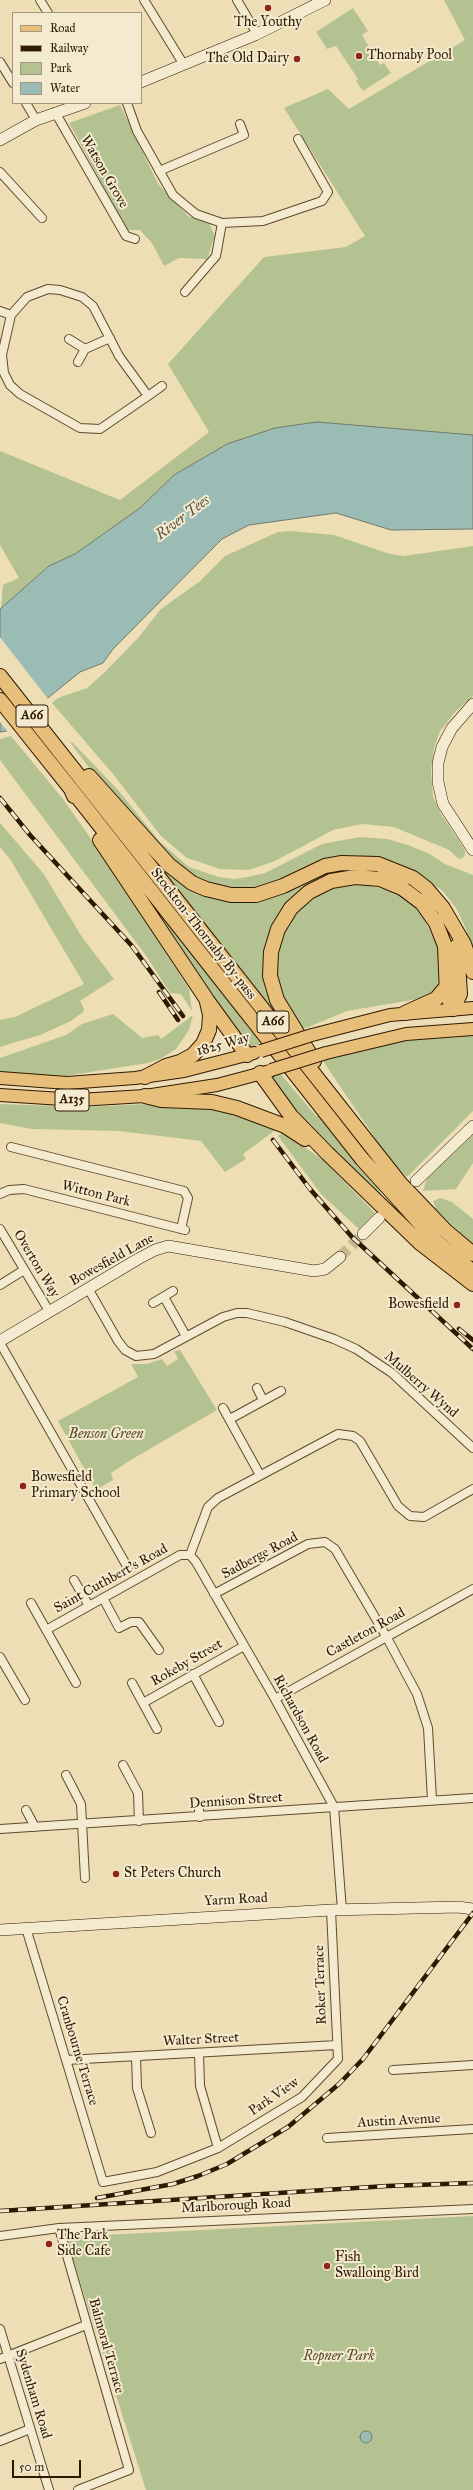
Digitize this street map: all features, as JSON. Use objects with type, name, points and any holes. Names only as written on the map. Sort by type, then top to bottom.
[{"type":"highway","name":"A66","points":[[0,676],[62,755]]},
{"type":"highway","name":"A66","points":[[0,700],[71,789],[85,819],[207,1000],[247,1055]]},
{"type":"highway","points":[[62,755],[84,770],[175,870],[192,883],[206,890],[230,896],[256,895],[283,886],[325,866],[360,862],[378,864],[407,875],[426,888],[443,908],[464,944],[473,972]]},
{"type":"highway","name":"Stockton-Thornaby By-pass","points":[[62,755],[400,1183],[446,1232],[473,1254]]},
{"type":"highway","name":"Stockton-Thornaby By-pass","points":[[71,789],[362,1159],[436,1241],[473,1272]]},
{"type":"highway","name":"A66","points":[[352,1122],[282,1011],[273,988],[270,964],[271,952],[284,918],[300,899],[332,881],[368,877],[391,883],[413,895],[430,913],[436,923],[445,946],[447,995],[453,1009]]},
{"type":"highway","points":[[453,926],[460,964],[460,994],[453,1009]]},
{"type":"highway","name":"A135","points":[[405,1013],[436,999],[447,986]]},
{"type":"highway","name":"A66","points":[[145,1077],[166,1066],[180,1062],[193,1055],[203,1044],[209,1030],[210,1015],[207,1000]]},
{"type":"highway","points":[[266,1072],[291,1116],[420,1243],[473,1284]]},
{"type":"highway","points":[[145,1096],[162,1100],[212,1102],[237,1108],[285,1126],[328,1153]]},
{"type":"main road","name":"1825 Way","points":[[0,1078],[67,1083],[145,1077],[204,1066],[247,1055],[346,1025],[405,1013],[473,1008]]},
{"type":"main road","points":[[453,1009],[453,1030],[473,1029]]},
{"type":"main road","name":"A135","points":[[0,1095],[78,1100],[145,1096],[217,1085],[266,1072],[326,1053],[393,1036],[453,1030]]},
{"type":"main road","points":[[247,1055],[266,1072]]},
{"type":"street","points":[[40,0],[47,12]]},
{"type":"street","points":[[144,0],[184,65]]},
{"type":"street","points":[[237,0],[257,34]]},
{"type":"street","points":[[142,82],[257,34],[325,0]]},
{"type":"street","points":[[0,62],[12,81]]},
{"type":"street","points":[[27,104],[36,120]]},
{"type":"street","points":[[0,140],[36,120],[55,112],[82,104]]},
{"type":"street","points":[[127,104],[137,131],[173,195],[196,214],[222,223],[262,221],[322,201],[328,192],[298,139]]},
{"type":"street","name":"Watson Grove","points":[[55,112],[126,236],[134,239]]},
{"type":"street","points":[[159,171],[244,135],[240,124]]},
{"type":"street","points":[[0,172],[42,218]]},
{"type":"street","points":[[186,292],[216,256],[222,223]]},
{"type":"street","points":[[148,396],[125,365],[93,306],[82,297],[60,290],[43,290],[32,294],[22,301],[11,316],[2,355],[2,367],[10,385],[20,394],[80,428],[90,430],[105,426],[148,396],[162,386]]},
{"type":"street","points":[[0,311],[11,316]]},
{"type":"street","points":[[78,362],[85,349],[110,338]]},
{"type":"street","points":[[69,339],[85,349]]},
{"type":"street","points":[[473,704],[452,728],[442,747],[438,763],[438,782],[443,804],[473,850]]},
{"type":"street","points":[[416,1181],[473,1126]]},
{"type":"street","name":"Witton Park","points":[[0,1194],[8,1190],[24,1189],[184,1230],[188,1198],[187,1193],[184,1191],[12,1147]]},
{"type":"street","points":[[363,1234],[379,1218]]},
{"type":"street","name":"Overton Way","points":[[0,1230],[49,1311]]},
{"type":"street","name":"Bowesfield Lane","points":[[0,1342],[49,1311],[89,1290],[149,1253],[168,1246],[314,1271],[325,1268],[340,1257]]},
{"type":"street","points":[[0,1284],[24,1270]]},
{"type":"street","name":"Mulberry Wynd","points":[[89,1290],[118,1341],[129,1353],[144,1357],[154,1354],[222,1317],[247,1313],[285,1322],[334,1339],[362,1353],[392,1374],[473,1448]]},
{"type":"street","points":[[153,1303],[173,1291]]},
{"type":"street","points":[[164,1297],[186,1336]]},
{"type":"street","points":[[0,1342],[128,1568]]},
{"type":"street","points":[[257,1388],[263,1400]]},
{"type":"street","points":[[230,1419],[281,1391]]},
{"type":"street","points":[[223,1408],[260,1474]]},
{"type":"street","points":[[190,1555],[208,1507],[218,1498],[330,1436],[345,1434],[360,1441],[398,1506],[410,1516],[424,1516],[473,1490]]},
{"type":"street","name":"Sadberge Road","points":[[214,1594],[308,1544],[325,1542],[335,1549],[386,1636],[417,1694],[428,1728],[432,1800]]},
{"type":"street","name":"Saint Cuthbert's Road","points":[[46,1630],[180,1555],[190,1555]]},
{"type":"street","name":"Richardson Road","points":[[190,1555],[275,1699],[334,1807],[337,1910]]},
{"type":"street","points":[[74,1580],[88,1606]]},
{"type":"street","name":"Castleton Road","points":[[275,1699],[471,1589]]},
{"type":"street","points":[[103,1598],[119,1628],[131,1622],[139,1622],[158,1650]]},
{"type":"street","points":[[31,1604],[76,1683]]},
{"type":"street","name":"Rokeby Street","points":[[142,1703],[244,1646]]},
{"type":"street","points":[[0,1657],[25,1700]]},
{"type":"street","points":[[193,1674],[219,1722]]},
{"type":"street","points":[[132,1683],[157,1729]]},
{"type":"street","points":[[123,1765],[138,1793],[139,1821]]},
{"type":"street","points":[[66,1775],[81,1804],[85,1878]]},
{"type":"street","name":"Dennison Street","points":[[0,1829],[83,1825],[473,1798]]},
{"type":"street","points":[[198,1803],[200,1817]]},
{"type":"street","points":[[26,1810],[35,1827]]},
{"type":"street","name":"Yarm Road","points":[[0,1930],[337,1910],[458,1907],[473,1909]]},
{"type":"street","name":"Roker Terrace","points":[[337,1910],[338,2059]]},
{"type":"street","name":"Cranbourne Terrace","points":[[26,1928],[103,2182]]},
{"type":"street","name":"Walter Street","points":[[66,2060],[337,2045]]},
{"type":"street","points":[[199,2053],[200,2086],[218,2148]]},
{"type":"street","points":[[136,2056],[137,2088],[152,2133]]},
{"type":"street","name":"Park View","points":[[103,2182],[157,2172],[218,2148],[302,2097],[338,2059]]},
{"type":"street","points":[[393,2070],[473,2064]]},
{"type":"street","name":"Austin Avenue","points":[[327,2138],[473,2130]]},
{"type":"street","name":"Marlborough Road","points":[[0,2236],[59,2228],[473,2209]]},
{"type":"street","name":"Balmoral Terrace","points":[[59,2228],[129,2470],[78,2490]]},
{"type":"street","points":[[0,2359],[86,2325]]},
{"type":"street","name":"Sydenham Road","points":[[0,2329],[49,2490]]},
{"type":"street","points":[[0,2441],[30,2430]]},
{"type":"green space","points":[[444,0],[473,0],[473,435],[275,428],[227,444],[174,475],[140,508],[75,554],[49,566],[1,608],[3,585],[19,578],[0,545],[0,451],[120,500],[209,432],[168,364],[264,257],[346,247],[365,236],[284,108],[328,89],[349,109],[465,40]]},
{"type":"green space","name":"Thornaby Pool","points":[[353,8],[368,31],[362,35],[380,65],[384,63],[391,73],[363,91],[356,81],[358,79],[336,46],[327,49],[316,32]]},
{"type":"green space","points":[[120,105],[158,184],[188,216],[209,223],[215,236],[207,259],[179,258],[164,266],[152,243],[140,230],[127,230],[69,123]]},
{"type":"green space","points":[[291,531],[334,535],[390,554],[404,556],[473,546],[473,696],[456,711],[440,731],[434,748],[431,771],[433,797],[441,814],[465,850],[465,855],[463,858],[459,859],[449,850],[394,827],[362,824],[333,830],[275,861],[249,870],[220,869],[187,858],[161,836],[113,774],[52,703],[58,698],[87,688],[138,638],[161,609],[199,582],[225,556],[278,532]]},
{"type":"green space","points":[[11,736],[63,799],[112,869],[189,989],[192,1011],[181,994],[170,993],[147,957],[0,760],[0,739]]},
{"type":"green space","points":[[70,742],[73,743],[118,790],[160,842],[189,867],[219,877],[235,879],[265,873],[322,844],[360,837],[387,839],[408,845],[430,854],[445,864],[473,875],[473,962],[466,929],[456,908],[442,890],[415,874],[373,859],[249,889],[208,884],[178,867],[102,785]]},
{"type":"green space","points":[[0,823],[43,873],[82,937],[114,979],[80,1001],[84,1009],[83,1012],[71,1021],[40,1035],[0,1047],[0,1020],[15,1017],[84,984],[10,859],[0,847]]},
{"type":"green space","points":[[158,863],[188,887],[261,900],[274,897],[327,875],[347,870],[370,870],[385,874],[412,886],[429,900],[440,915],[451,942],[405,885],[324,879],[270,932],[267,941],[264,957],[286,1027],[155,865]]},
{"type":"green space","points":[[132,877],[260,1043],[259,1045],[243,1049]]},
{"type":"green space","points":[[353,883],[365,884],[393,892],[407,899],[421,912],[438,947],[440,975],[438,988],[424,998],[347,1011],[301,1030],[280,993],[275,965],[281,934],[301,905],[325,890]]},
{"type":"green space","points":[[113,1014],[142,1038],[158,1035],[161,1039],[193,1015],[189,1030],[176,1049],[160,1059],[148,1063],[65,1076],[0,1073],[0,1058],[66,1035],[82,1024]]},
{"type":"green space","points":[[473,1035],[473,1111],[407,1177],[389,1159],[323,1061],[376,1043],[430,1036]]},
{"type":"green space","points":[[279,1072],[316,1116],[319,1115],[375,1184],[384,1198],[381,1201],[299,1116],[270,1074]]},
{"type":"green space","points":[[169,1103],[216,1107],[277,1129],[243,1154],[246,1159],[225,1172],[201,1141],[119,1131],[32,1129],[0,1123],[0,1104],[84,1107]]},
{"type":"green space","points":[[283,1132],[323,1160],[375,1213],[359,1229],[321,1194],[278,1136]]},
{"type":"green space","points":[[473,1134],[473,1163],[456,1189],[423,1191],[428,1174]]},
{"type":"green space","points":[[440,1198],[452,1202],[473,1219],[473,1245],[436,1209],[433,1201]]},
{"type":"green space","name":"Benson Green","points":[[180,1350],[217,1410],[129,1461],[111,1473],[113,1480],[96,1490],[58,1421],[138,1377],[131,1364],[147,1364],[162,1359],[167,1366],[178,1359],[174,1351]]},
{"type":"green space","name":"Ropner Park","points":[[473,2216],[473,2490],[146,2490],[66,2237]]},
{"type":"water","name":"River Tees","points":[[317,422],[473,435],[473,529],[391,530],[336,513],[249,525],[222,539],[113,649],[103,663],[80,672],[7,731],[0,732],[0,609],[49,566],[75,554],[140,508],[174,475],[227,444],[275,428]]},
{"type":"water","points":[[366,2431],[370,2433],[372,2437],[370,2441],[366,2443],[362,2441],[360,2437],[362,2433]]},
{"type":"pier","points":[[0,637],[48,699],[8,732],[0,722]]},
{"type":"tunnel","points":[[340,1257],[363,1234]]},
{"type":"railway","points":[[0,798],[30,835],[132,946],[183,1016]]},
{"type":"railway","points":[[159,992],[178,1020]]},
{"type":"railway","points":[[273,1140],[310,1189],[352,1237],[473,1349]]},
{"type":"railway","points":[[459,1329],[473,1340]]},
{"type":"railway","points":[[97,2198],[173,2184],[198,2176],[227,2164],[288,2127],[339,2084],[363,2059],[473,1913]]},
{"type":"railway","points":[[0,2211],[387,2186],[473,2183]]},
{"type":"place","name":"The Youthy","points":[[268,8]]},
{"type":"place","name":"Thornaby Pool","points":[[359,56]]},
{"type":"place","name":"The Old Dairy","points":[[297,59]]},
{"type":"place","name":"Bowesfield","points":[[457,1305]]},
{"type":"place","name":"Bowesfield Primary School","points":[[23,1486]]},
{"type":"place","name":"St Peters Church","points":[[116,1874]]},
{"type":"place","name":"The Park Side Cafe","points":[[49,2244]]},
{"type":"place","name":"Fish Swalloing Bird","points":[[327,2266]]}]
